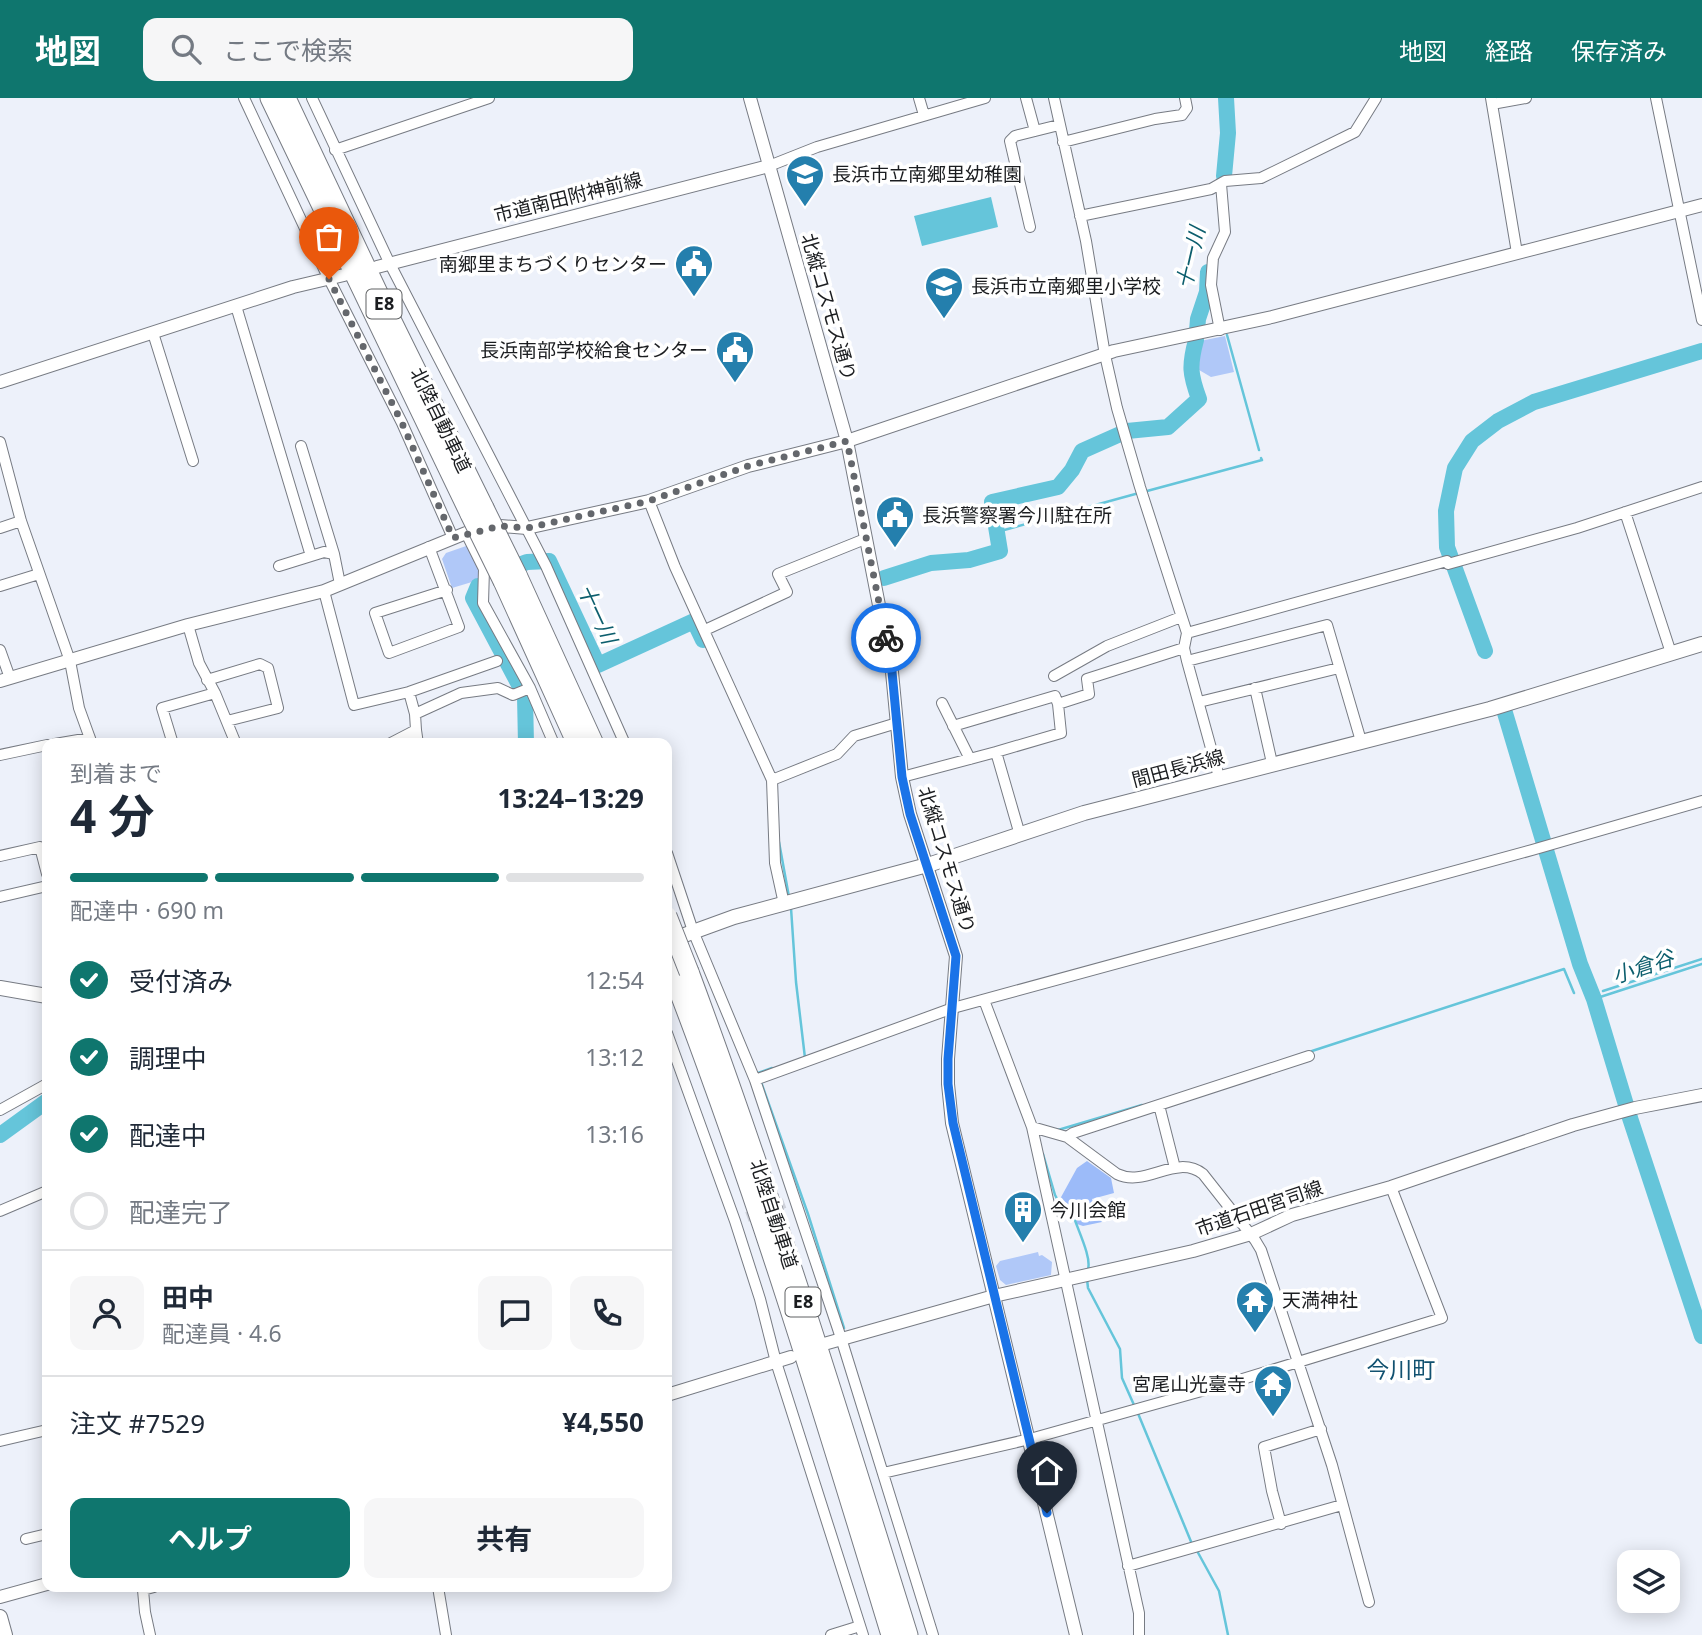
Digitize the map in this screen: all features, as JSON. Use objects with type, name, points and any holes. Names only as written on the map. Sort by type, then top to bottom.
[{"type":"highway","name":"北陸自動車道","points":[[270,98],[473,518],[510,578],[591,738]]},
{"type":"highway","name":"北陸自動車道","points":[[286,98],[379,295],[473,518]]},
{"type":"highway","name":"北陸自動車道","points":[[510,578],[575,738]]},
{"type":"highway","name":"北陸自動車道","points":[[672,946],[676,970],[769,1248],[891,1635]]},
{"type":"highway","name":"北陸自動車道","points":[[676,970],[740,1111],[789,1256],[908,1635]]},
{"type":"main road","name":"間田長浜線","points":[[672,939],[784,904],[927,865],[1084,813],[1507,704],[1702,643]]},
{"type":"main road","points":[[0,988],[42,995]]},
{"type":"main road","points":[[0,1616],[5,1635]]},
{"type":"street","points":[[244,98],[329,279],[402,423],[453,538]]},
{"type":"street","points":[[312,98],[383,264],[527,528],[622,738]]},
{"type":"street","points":[[335,150],[489,98]]},
{"type":"street","name":"北縦コスモス通り","points":[[750,98],[847,441],[892,672],[902,777],[910,814],[956,956],[948,1084],[951,1114],[1076,1635]]},
{"type":"street","points":[[919,98],[924,115]]},
{"type":"street","points":[[769,166],[817,147],[985,98]]},
{"type":"street","points":[[1026,98],[1035,131]]},
{"type":"street","points":[[1054,98],[1080,216],[1105,355],[1124,431],[1188,633],[1184,648],[1219,777]]},
{"type":"street","points":[[1063,142],[1182,115],[1187,108],[1185,98]]},
{"type":"street","points":[[1080,216],[1211,189],[1225,181],[1261,178],[1355,132],[1376,98]]},
{"type":"street","points":[[1517,253],[1492,101],[1526,98]]},
{"type":"street","points":[[1656,98],[1702,320]]},
{"type":"street","points":[[1030,227],[1010,141],[1015,136],[1059,125]]},
{"type":"street","name":"市道南田附神前線","points":[[383,264],[769,166]]},
{"type":"street","points":[[1220,330],[1211,285],[1213,258],[1225,232],[1221,184]]},
{"type":"street","points":[[473,518],[500,526],[527,528],[649,501],[748,466],[847,441],[1114,351],[1220,330],[1702,205]]},
{"type":"street","points":[[0,382],[293,287],[344,275]]},
{"type":"street","points":[[236,306],[311,556]]},
{"type":"street","points":[[153,333],[192,461]]},
{"type":"street","points":[[0,442],[21,521],[70,662],[79,708],[90,738]]},
{"type":"street","points":[[301,446],[334,554],[340,584]]},
{"type":"street","points":[[1188,633],[1577,528],[1702,487]]},
{"type":"street","points":[[649,501],[675,567],[772,780],[775,863],[784,904]]},
{"type":"street","points":[[1625,512],[1671,653]]},
{"type":"street","points":[[0,650],[5,680],[188,625],[324,591],[453,538],[473,518]]},
{"type":"street","points":[[473,518],[484,569],[483,603],[551,738]]},
{"type":"street","points":[[0,528],[21,521]]},
{"type":"street","points":[[705,630],[787,592],[778,573],[865,539]]},
{"type":"street","points":[[429,547],[447,590],[459,627],[389,653],[375,613],[447,590]]},
{"type":"street","points":[[279,566],[324,552],[334,554]]},
{"type":"street","points":[[0,586],[39,574]]},
{"type":"street","points":[[324,591],[354,705],[409,692],[497,661]]},
{"type":"street","points":[[1054,676],[1107,646],[1181,617]]},
{"type":"street","points":[[188,625],[207,680],[234,738]]},
{"type":"street","points":[[1187,661],[1327,625],[1361,741]]},
{"type":"street","points":[[1058,704],[1089,694],[1087,679],[1184,648]]},
{"type":"street","points":[[207,680],[260,664],[269,670],[278,708],[227,721]]},
{"type":"street","points":[[1199,702],[1339,667]]},
{"type":"street","points":[[415,714],[461,693],[498,688],[513,695],[525,690]]},
{"type":"street","points":[[1255,688],[1272,763]]},
{"type":"street","points":[[409,692],[417,738]]},
{"type":"street","points":[[171,738],[162,708],[215,693]]},
{"type":"street","points":[[902,777],[1061,733],[1055,696],[953,726]]},
{"type":"street","points":[[942,703],[970,759]]},
{"type":"street","points":[[772,780],[837,754],[854,736],[897,723]]},
{"type":"street","points":[[401,738],[416,730]]},
{"type":"street","points":[[0,755],[42,746]]},
{"type":"street","points":[[996,752],[1020,835]]},
{"type":"street","points":[[755,1080],[953,1008],[1537,849],[1702,801]]},
{"type":"street","points":[[0,856],[40,847],[42,855]]},
{"type":"street","points":[[672,868],[693,931],[755,1080],[790,1201],[841,1338],[933,1635]]},
{"type":"street","points":[[0,897],[42,887]]},
{"type":"street","points":[[984,1000],[1032,1127],[1139,1614],[1139,1635]]},
{"type":"street","points":[[672,1047],[735,1221],[760,1299],[776,1362],[862,1631],[831,1635]]},
{"type":"street","points":[[1067,1137],[1309,1056]]},
{"type":"street","points":[[0,1110],[42,1087]]},
{"type":"street","name":"市道石田宮司線","points":[[824,1343],[994,1296],[1193,1251],[1251,1234],[1292,1215],[1391,1187],[1573,1125],[1635,1108],[1702,1096]]},
{"type":"street","points":[[1159,1105],[1175,1168]]},
{"type":"street","points":[[1032,1127],[1067,1137],[1125,1177],[1138,1178],[1175,1168],[1190,1167],[1203,1174],[1251,1234],[1261,1250],[1321,1429],[1369,1602]]},
{"type":"street","points":[[884,1473],[1030,1439],[1223,1385],[1442,1318],[1391,1187]]},
{"type":"street","points":[[0,1211],[42,1193]]},
{"type":"street","points":[[735,1221],[747,1217]]},
{"type":"street","points":[[672,1393],[792,1357]]},
{"type":"street","points":[[1281,1524],[1264,1447],[1321,1429]]},
{"type":"street","points":[[0,1441],[42,1431]]},
{"type":"street","points":[[1128,1566],[1342,1505]]},
{"type":"street","points":[[26,1539],[42,1535]]},
{"type":"street","points":[[0,1597],[42,1585]]},
{"type":"street","points":[[144,1592],[150,1635]]},
{"type":"street","points":[[439,1592],[446,1635]]},
{"type":"shaded area","points":[[991,197],[998,227],[922,246],[914,216]]},
{"type":"shaded area","points":[[1225,336],[1234,372],[1211,377],[1194,367],[1200,341]]},
{"type":"shaded area","points":[[469,545],[482,579],[452,588],[442,559],[446,553]]},
{"type":"shaded area","points":[[1087,1161],[1111,1178],[1114,1193],[1092,1199],[1096,1215],[1102,1222],[1083,1226],[1077,1224],[1072,1207],[1060,1199],[1077,1168]]},
{"type":"shaded area","points":[[1038,1252],[1039,1256],[1042,1255],[1052,1262],[1051,1275],[1006,1285],[1000,1280],[996,1266],[1000,1261]]},
{"type":"waterway","name":"十一川","points":[[1224,176],[1228,133],[1226,98]]},
{"type":"waterway","name":"十一川","points":[[1197,331],[1207,292],[1208,272]]},
{"type":"waterway","points":[[1227,335],[1259,450]]},
{"type":"waterway","name":"十一川","points":[[884,578],[931,563],[969,560],[1000,551],[992,502],[1058,487],[1072,470],[1082,451],[1127,431],[1168,427],[1199,399],[1191,370],[1196,340]]},
{"type":"waterway","points":[[1485,651],[1447,547],[1446,511],[1455,468],[1472,441],[1498,421],[1534,402],[1702,351]]},
{"type":"waterway","points":[[1147,491],[1262,460],[1261,458]]},
{"type":"waterway","points":[[997,532],[1139,493]]},
{"type":"waterway","name":"十一川","points":[[503,571],[527,562],[549,561],[598,665],[694,621],[703,640]]},
{"type":"waterway","name":"十一川","points":[[478,586],[473,598],[525,696],[526,738]]},
{"type":"waterway","points":[[1505,713],[1580,964],[1594,999],[1702,1336]]},
{"type":"waterway","points":[[779,842],[789,897]]},
{"type":"waterway","points":[[791,908],[805,1058]]},
{"type":"waterway","points":[[1603,991],[1702,959]]},
{"type":"waterway","name":"小倉谷","points":[[1594,999],[1702,964]]},
{"type":"waterway","points":[[1312,1051],[1564,969],[1574,993]]},
{"type":"waterway","points":[[759,1076],[758,1073],[772,1068]]},
{"type":"waterway","points":[[761,1082],[808,1214],[844,1328]]},
{"type":"waterway","name":"十一川","points":[[0,1135],[42,1105]]},
{"type":"waterway","points":[[1058,1130],[1142,1105]]},
{"type":"waterway","points":[[1043,1154],[1055,1195],[1060,1204],[1071,1208],[1085,1248],[1088,1269]]},
{"type":"waterway","points":[[1087,1279],[1088,1288],[1120,1349],[1122,1378],[1134,1405]]},
{"type":"waterway","points":[[1137,1411],[1192,1544]]},
{"type":"waterway","points":[[1196,1549],[1219,1591],[1228,1635]]},
{"type":"tunnel","points":[[747,1217],[785,1203]]},
{"type":"way so far","points":[[329,279],[402,423],[453,538],[500,526],[527,528],[649,501],[748,466],[847,441],[886,638]]},
{"type":"place","name":"長浜市立南郷里幼稚園","points":[[805,208]]},
{"type":"place","name":"南郷里まちづくりセンター","points":[[694,298]]},
{"type":"place","name":"長浜市立南郷里小学校","points":[[944,320]]},
{"type":"place","name":"長浜南部学校給食センター","points":[[735,384]]},
{"type":"place","name":"長浜警察署今川駐在所","points":[[895,549]]},
{"type":"place","name":"今川会館","points":[[1023,1244]]},
{"type":"place","name":"天満神社","points":[[1255,1334]]},
{"type":"place","name":"宮尾山光臺寺","points":[[1273,1418]]},
{"type":"district","name":"今川町","points":[[1401,1370]]},
{"type":"route","points":[[886,638],[902,777],[910,814],[956,956],[948,1059],[953,1123],[1047,1513]]}]
